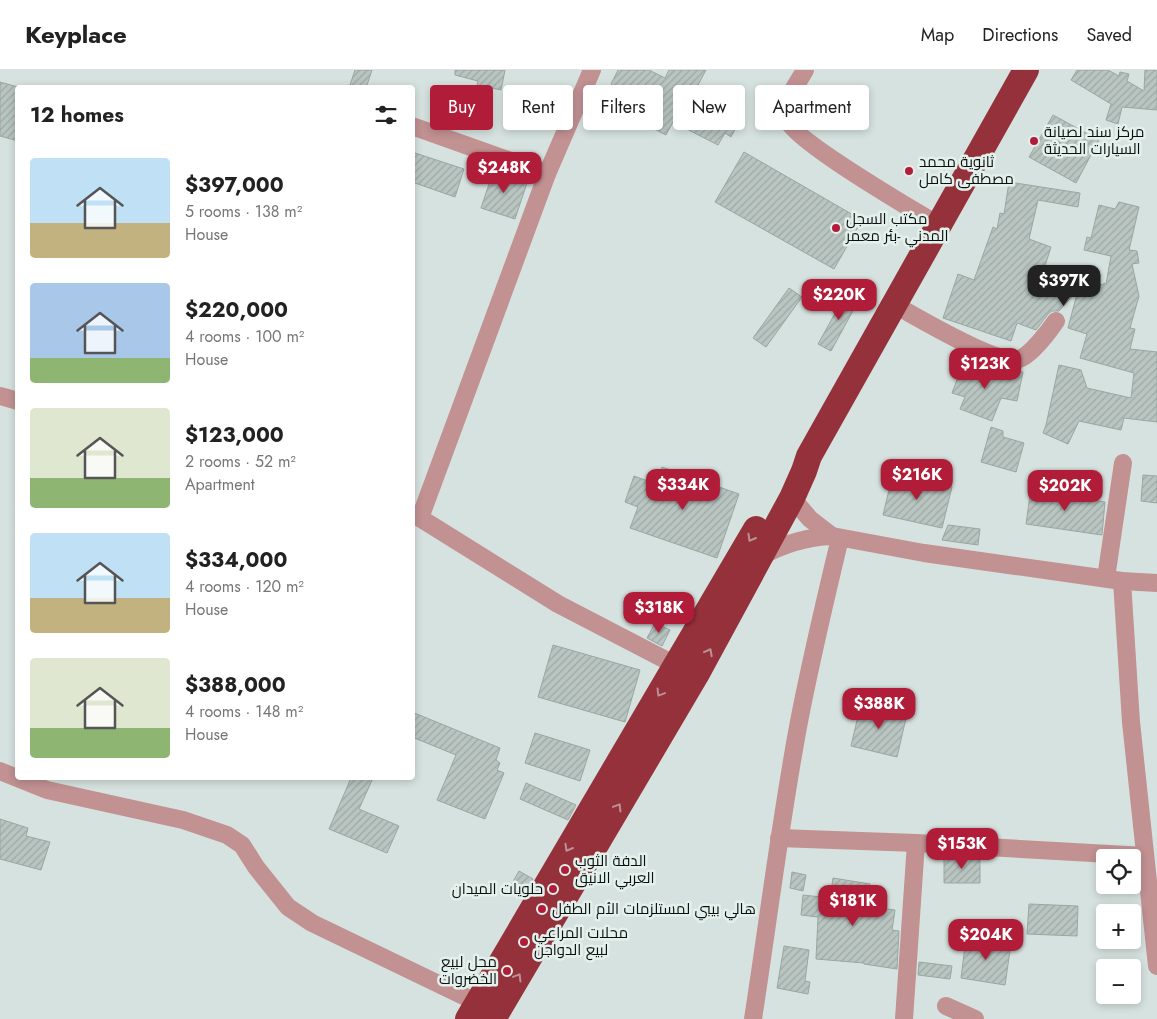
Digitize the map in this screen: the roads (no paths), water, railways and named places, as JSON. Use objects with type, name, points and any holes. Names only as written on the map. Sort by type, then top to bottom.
[{"type":"highway","points":[[480,1014],[686,670],[760,558],[792,498],[809,456],[1026,70]]},
{"type":"highway","points":[[686,670],[776,494],[795,469],[809,456]]},
{"type":"street","points":[[592,70],[548,174],[416,516],[558,604],[686,670]]},
{"type":"street","points":[[805,70],[787,102],[785,114],[787,123],[818,150],[938,225]]},
{"type":"street","points":[[415,127],[548,174]]},
{"type":"street","points":[[893,304],[961,342],[1009,360],[1021,359],[1040,342],[1056,320]]},
{"type":"street","points":[[0,396],[15,400]]},
{"type":"street","points":[[1123,463],[1114,579],[1149,862],[1157,966]]},
{"type":"street","points":[[792,498],[810,519],[836,537]]},
{"type":"street","points":[[760,558],[794,541],[819,536],[836,537],[924,552],[1114,579],[1157,583]]},
{"type":"street","points":[[753,1019],[770,913],[779,838],[806,684],[836,537]]},
{"type":"street","points":[[0,771],[15,777]]},
{"type":"street","points":[[23,780],[48,790],[183,820],[227,835],[242,845],[256,867],[288,907],[312,923],[480,1014]]},
{"type":"street","points":[[779,838],[916,843],[1149,862]]},
{"type":"street","points":[[904,1019],[916,843]]},
{"type":"street","points":[[946,1006],[975,1019]]},
{"type":"place","name":"مركز سند لصيانة السيارات الحديثة","points":[[1034,141]]},
{"type":"place","name":"ثانوية محمد مصطفى كامل","points":[[909,171]]},
{"type":"place","name":"مكتب السجل المدني -بئر معمر","points":[[836,228]]},
{"type":"place","name":"الدفة الثوب العربي الانيق","points":[[565,870]]},
{"type":"place","name":"حلويات الميدان","points":[[553,889]]},
{"type":"place","name":"هالي بيبي لمستلزمات الأم الطفل","points":[[542,909]]},
{"type":"place","name":"محلات المراعي لبيع الدواجن","points":[[524,942]]},
{"type":"place","name":"محل لبيع الخضروات","points":[[507,971]]}]
